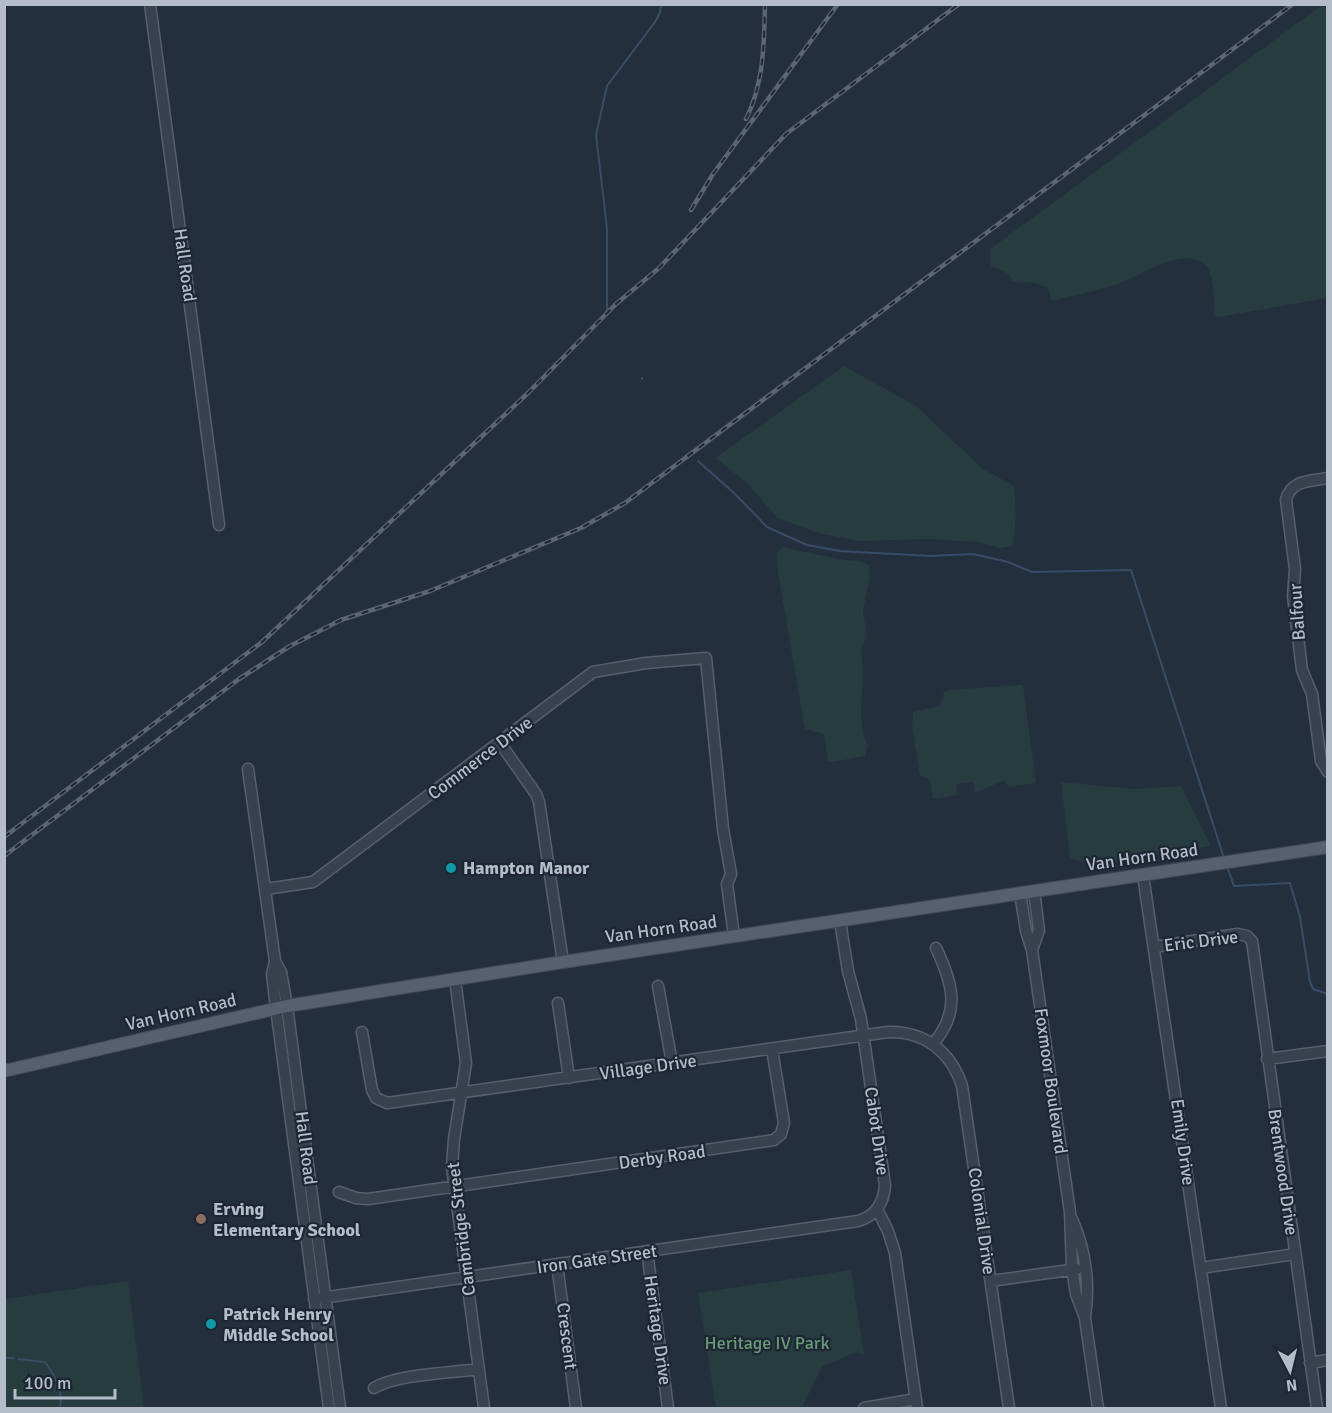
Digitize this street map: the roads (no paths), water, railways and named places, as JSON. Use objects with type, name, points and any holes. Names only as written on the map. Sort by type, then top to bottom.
[{"type":"main road","name":"Van Horn Road","points":[[4,1071],[281,1007],[563,962],[1328,847]]},
{"type":"street","name":"Hall Road","points":[[150,4],[219,525]]},
{"type":"street","name":"Balfour","points":[[1328,478],[1296,484],[1289,490],[1286,500],[1295,569],[1293,596],[1302,670],[1312,693],[1321,761],[1328,772]]},
{"type":"street","name":"Commerce Drive","points":[[266,889],[313,882],[593,672],[646,663],[706,658],[723,829],[731,874],[727,884],[734,936]]},
{"type":"street","points":[[500,743],[536,794],[539,802],[563,962]]},
{"type":"street","name":"Hall Road","points":[[248,769],[275,962],[272,974],[281,1007],[320,1298],[340,1408]]},
{"type":"street","name":"Emily Drive","points":[[1143,875],[1221,1408]]},
{"type":"street","name":"Foxmoor Boulevard","points":[[1032,950],[1039,930],[1035,891]]},
{"type":"street","name":"Foxmoor Boulevard","points":[[1020,893],[1026,931],[1032,950],[1070,1212],[1072,1269],[1076,1294],[1085,1318],[1098,1408]]},
{"type":"street","name":"Cabot Drive","points":[[840,921],[848,971],[863,1036],[885,1185],[883,1198],[877,1209]]},
{"type":"street","name":"Eric Drive","points":[[1154,947],[1238,934],[1249,937]]},
{"type":"street","name":"Brentwood Drive","points":[[1249,937],[1253,945],[1317,1408]]},
{"type":"street","points":[[933,1044],[948,1021],[952,1003],[947,972],[936,948]]},
{"type":"street","name":"Cambridge Street","points":[[455,979],[466,1054],[452,1151],[454,1187],[484,1408]]},
{"type":"street","points":[[658,986],[672,1063]]},
{"type":"street","points":[[558,1003],[569,1078]]},
{"type":"street","name":"Village Drive","points":[[362,1032],[371,1084],[376,1098],[387,1103],[888,1032],[903,1032],[933,1044]]},
{"type":"street","name":"Colonial Drive","points":[[933,1044],[952,1062],[962,1086],[1009,1408]]},
{"type":"street","name":"Derby Road","points":[[454,1187],[774,1140],[781,1134],[784,1123],[772,1049]]},
{"type":"street","points":[[1267,1059],[1328,1051]]},
{"type":"street","points":[[339,1192],[356,1198],[368,1199],[454,1187]]},
{"type":"street","points":[[864,1408],[916,1404],[895,1253],[888,1231],[877,1209]]},
{"type":"street","name":"Iron Gate Street","points":[[320,1298],[858,1221],[867,1218],[877,1209]]},
{"type":"street","name":"Foxmoor Boulevard","points":[[1070,1212],[1078,1232],[1086,1267],[1088,1293],[1085,1318]]},
{"type":"street","name":"Heritage Drive","points":[[647,1251],[668,1408]]},
{"type":"street","points":[[1201,1268],[1295,1254]]},
{"type":"street","name":"Crescent","points":[[557,1264],[576,1408]]},
{"type":"street","points":[[991,1281],[1086,1267]]},
{"type":"street","name":"Hall Road","points":[[320,1298],[329,1408]]},
{"type":"street","points":[[1310,1363],[1328,1360]]},
{"type":"street","points":[[374,1388],[382,1383],[399,1379],[478,1369]]},
{"type":"waterway","points":[[607,310],[607,228],[596,135],[607,86],[655,22],[660,13],[661,4]]},
{"type":"waterway","points":[[698,461],[767,527],[807,545],[840,551],[930,556],[973,554],[1008,562],[1032,572],[1131,570],[1224,858]]},
{"type":"waterway","points":[[1228,869],[1234,886],[1290,883],[1300,917],[1310,982],[1313,989],[1328,994]]},
{"type":"waterway","points":[[4,1358],[14,1358]]},
{"type":"waterway","points":[[18,1359],[45,1362],[58,1384],[60,1408]]},
{"type":"railway","points":[[746,119],[760,77],[765,4]]},
{"type":"railway","points":[[691,210],[713,174],[838,4]]},
{"type":"railway","points":[[4,837],[262,642],[528,393],[616,304],[659,268],[786,134],[959,4]]},
{"type":"railway","points":[[4,856],[239,679],[290,646],[341,620],[430,591],[581,528],[625,503],[1293,4]]},
{"type":"place","name":"Hampton Manor","points":[[451,868]]},
{"type":"place","name":"Erving Elementary School","points":[[201,1219]]},
{"type":"place","name":"Patrick Henry Middle School","points":[[211,1324]]},
{"type":"park label","name":"Heritage IV Park","points":[[767,1343]]}]
